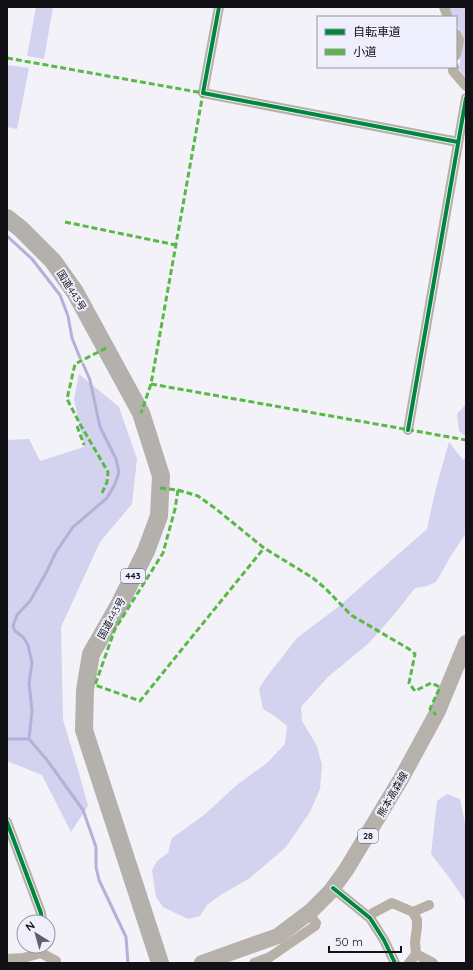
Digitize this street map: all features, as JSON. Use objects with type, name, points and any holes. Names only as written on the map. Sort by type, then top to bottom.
[{"type":"highway","name":"国道443号","points":[[7,218],[21,229],[53,261],[75,292],[141,413],[161,476],[159,516],[149,544],[121,600],[91,654],[85,690],[84,730],[160,963]]},
{"type":"main road","name":"熊本高森線","points":[[202,963],[278,936],[308,914],[333,888],[346,870],[405,773],[438,711],[466,643]]},
{"type":"street","points":[[219,7],[203,93],[458,142]]},
{"type":"street","points":[[457,36],[459,40],[457,50]]},
{"type":"street","points":[[454,68],[453,70],[466,86]]},
{"type":"street","points":[[408,430],[466,98]]},
{"type":"street","points":[[7,823],[40,914]]},
{"type":"street","points":[[333,888],[370,918],[384,940],[395,963]]},
{"type":"street","points":[[370,918],[373,913],[392,903],[412,912],[417,920],[415,942],[416,954],[409,963]]},
{"type":"street","points":[[412,912],[429,905]]},
{"type":"street","points":[[254,963],[270,957],[316,926],[316,923],[308,914]]},
{"type":"street","points":[[7,959],[23,958],[41,953],[52,961]]},
{"type":"street","points":[[416,954],[433,963]]},
{"type":"shaded area","points":[[36,7],[53,7],[44,59],[27,56]]},
{"type":"shaded area","points":[[449,7],[466,7],[466,78],[459,69],[463,38],[457,24],[457,16],[454,16]]},
{"type":"shaded area","points":[[7,65],[29,68],[17,129],[7,127]]},
{"type":"shaded area","points":[[79,374],[119,407],[137,459],[132,504],[100,542],[61,627],[63,720],[88,806],[71,832],[42,775],[7,761],[7,440],[29,439],[40,461],[84,447],[74,399]]},
{"type":"shaded area","points":[[466,404],[466,437],[459,431],[457,414]]},
{"type":"shaded area","points":[[449,442],[463,460],[466,457],[466,533],[436,582],[427,586],[415,588],[369,643],[328,677],[301,707],[302,721],[317,746],[322,765],[320,789],[310,812],[286,847],[250,878],[219,896],[207,905],[200,916],[188,919],[163,907],[156,897],[152,870],[157,861],[168,853],[172,838],[204,815],[238,784],[267,763],[285,744],[287,726],[263,709],[259,689],[265,679],[297,638],[338,607],[427,529],[436,488]]},
{"type":"shaded area","points":[[447,794],[460,799],[466,828],[466,902],[431,854],[437,801]]},
{"type":"waterway","points":[[7,236],[32,259],[60,295],[68,316],[72,338],[80,358]]},
{"type":"waterway","points":[[83,364],[90,380],[100,427],[116,459],[119,472],[115,484],[107,498],[73,527],[56,552],[30,601],[17,615],[13,626],[15,631],[23,637],[28,645],[32,663],[29,683],[32,711],[29,739],[47,760],[83,810],[96,847],[96,867],[99,880],[126,937],[128,963]]},
{"type":"waterway","points":[[7,739],[29,739]]},
{"type":"marked path","points":[[7,58],[203,93],[151,384],[141,413]]},
{"type":"marked path","points":[[65,222],[176,245]]},
{"type":"marked path","points":[[102,493],[107,482],[108,472],[67,399],[75,364],[106,348]]},
{"type":"marked path","points":[[151,384],[466,440]]},
{"type":"marked path","points":[[77,426],[84,445]]},
{"type":"marked path","points":[[160,488],[178,490],[198,496],[264,548],[313,578],[351,615],[409,649],[415,654],[409,683],[415,691],[431,683],[440,687],[430,709],[436,715]]},
{"type":"marked path","points":[[178,490],[175,509],[163,553],[115,629],[95,685],[140,701],[264,548]]},
{"type":"marked path","points":[[121,600],[130,605]]},
{"type":"cycle path","points":[[219,7],[203,93],[458,142]]},
{"type":"cycle path","points":[[408,430],[466,98]]},
{"type":"cycle path","points":[[7,822],[41,914]]},
{"type":"cycle path","points":[[333,888],[370,918],[384,940],[395,963]]}]
